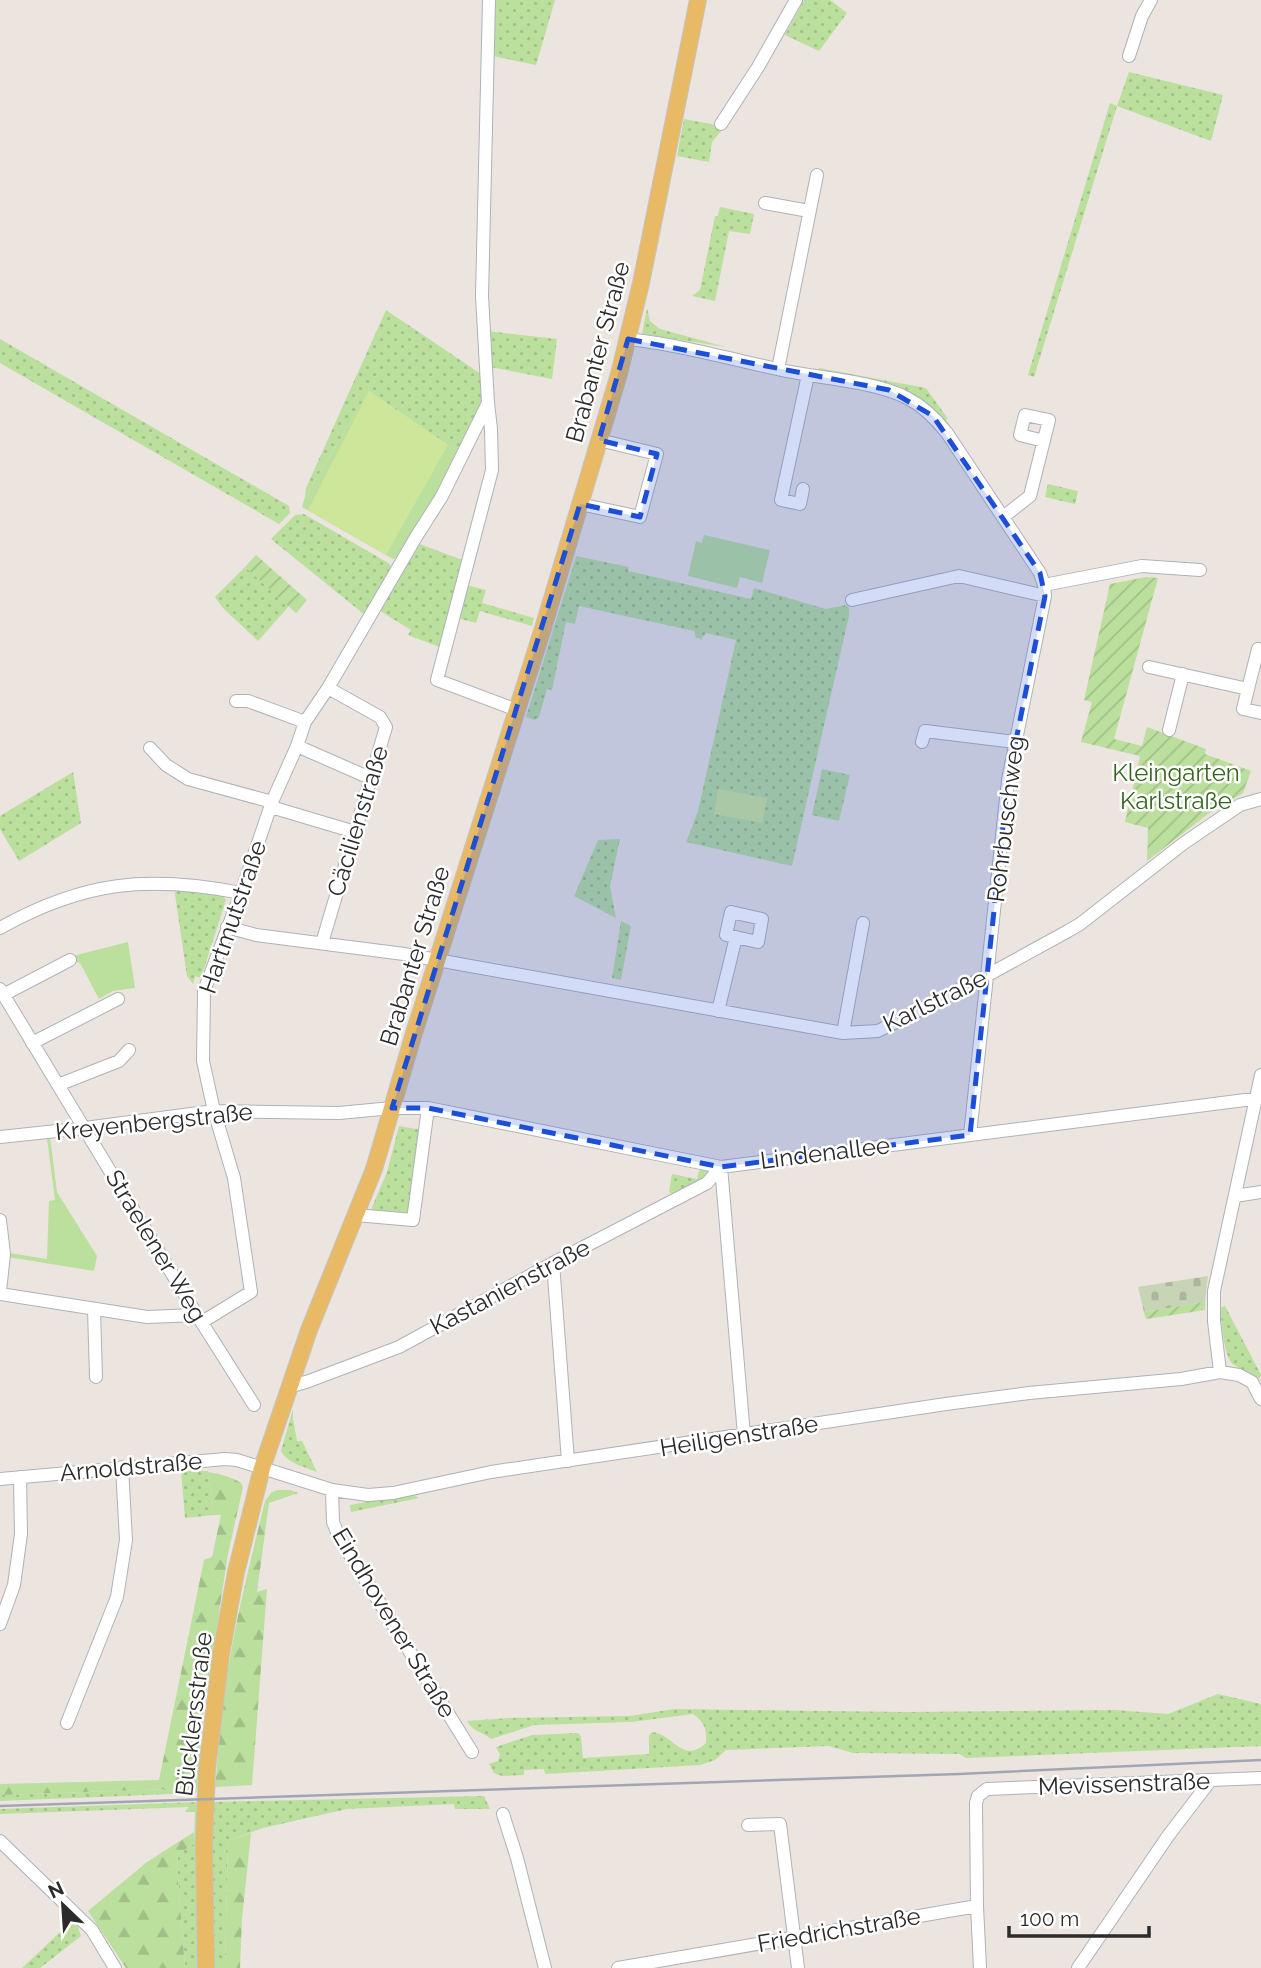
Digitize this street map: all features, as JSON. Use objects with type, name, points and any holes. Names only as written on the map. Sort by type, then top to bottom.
[{"type":"main road","name":"Brabanter Straße","points":[[262,1468],[314,1319],[374,1169],[580,504],[628,338],[641,283],[698,0]]},
{"type":"main road","name":"Bücklersstraße","points":[[206,1968],[204,1845],[207,1769],[236,1572],[262,1468]]},
{"type":"street","points":[[489,0],[482,296],[492,470],[437,680],[517,710]]},
{"type":"street","points":[[721,124],[758,67],[796,0]]},
{"type":"street","points":[[1129,56],[1142,16],[1152,0]]},
{"type":"street","points":[[778,369],[817,174]]},
{"type":"street","points":[[765,203],[809,211]]},
{"type":"street","points":[[628,338],[889,390],[907,398],[933,416],[947,433],[1040,573],[1045,590]]},
{"type":"street","points":[[803,489],[800,504],[781,500],[808,375]]},
{"type":"street","name":"Hartmutstraße","points":[[200,1319],[251,1292],[234,1178],[214,1111],[203,1061],[204,991],[305,722],[442,496],[488,403]]},
{"type":"street","points":[[580,504],[640,517],[657,454],[599,440]]},
{"type":"street","points":[[1003,516],[1030,496],[1044,441]]},
{"type":"street","points":[[852,600],[959,576],[1045,590],[1142,566],[1200,570]]},
{"type":"street","name":"Rohrbuschweg","points":[[970,1135],[1008,780],[1045,590]]},
{"type":"street","points":[[1258,649],[1243,709],[1261,713]]},
{"type":"street","points":[[1149,667],[1248,689]]},
{"type":"street","points":[[1170,730],[1183,674]]},
{"type":"street","name":"Cäcilienstraße","points":[[322,943],[387,727],[380,717],[328,688]]},
{"type":"street","points":[[236,701],[248,701],[305,722]]},
{"type":"street","points":[[922,742],[925,731],[1014,742]]},
{"type":"street","points":[[297,746],[370,778]]},
{"type":"street","points":[[150,748],[166,765],[188,779],[272,804]]},
{"type":"street","name":"Karlstraße","points":[[227,927],[256,935],[387,951],[843,1032],[878,1031],[1080,924],[1184,844],[1240,805],[1261,799]]},
{"type":"street","name":"Hartmutstraße","points":[[272,804],[355,832]]},
{"type":"street","points":[[0,928],[57,901],[109,886],[170,884],[212,887],[241,893]]},
{"type":"street","points":[[843,1032],[863,923]]},
{"type":"street","points":[[718,1011],[736,937]]},
{"type":"street","name":"Straelener Weg","points":[[70,960],[2,992],[254,1405]]},
{"type":"street","points":[[32,1043],[117,999]]},
{"type":"street","points":[[58,1085],[118,1061],[129,1050]]},
{"type":"street","points":[[1261,1075],[1259,1098],[1214,1291],[1214,1321],[1220,1371],[1239,1375],[1252,1382],[1261,1399]]},
{"type":"street","name":"Lindenallee","points":[[391,1108],[428,1108],[721,1167],[1259,1098]]},
{"type":"street","name":"Kreyenbergstraße","points":[[0,1137],[214,1111],[339,1112],[391,1108]]},
{"type":"street","points":[[356,1215],[413,1220],[428,1108]]},
{"type":"street","points":[[721,1167],[744,1435]]},
{"type":"street","name":"Kastanienstraße","points":[[289,1387],[399,1348],[553,1263],[707,1183],[721,1167]]},
{"type":"street","points":[[1235,1196],[1261,1192]]},
{"type":"street","points":[[0,1220],[4,1254],[0,1292],[147,1317],[200,1319]]},
{"type":"street","points":[[553,1263],[568,1461]]},
{"type":"street","points":[[94,1309],[96,1377]]},
{"type":"street","name":"Heiligenstraße","points":[[262,1468],[332,1490],[368,1495],[393,1493],[491,1472],[996,1397],[1181,1379],[1220,1371]]},
{"type":"street","name":"Arnoldstraße","points":[[0,1479],[225,1459],[262,1468]]},
{"type":"street","points":[[66,1723],[117,1597],[126,1540],[122,1467]]},
{"type":"street","points":[[0,1624],[14,1585],[21,1534],[20,1477]]},
{"type":"street","name":"Eindhovener Straße","points":[[332,1490],[333,1522],[339,1537],[471,1752]]},
{"type":"street","name":"Mevissenstraße","points":[[977,1906],[976,1803],[978,1796],[987,1789],[1261,1777]]},
{"type":"street","points":[[1077,1968],[1168,1836],[1210,1781]]},
{"type":"street","points":[[503,1814],[545,1968]]},
{"type":"street","points":[[748,1825],[779,1824],[798,1968]]},
{"type":"street","points":[[0,1840],[92,1930],[115,1968]]},
{"type":"street","points":[[977,1906],[980,1968]]},
{"type":"street","name":"Friedrichstraße","points":[[618,1968],[977,1906]]},
{"type":"highlighted area","points":[[628,339],[889,390],[933,416],[1040,573],[1045,596],[1008,780],[970,1135],[721,1167],[428,1108],[392,1108],[580,504],[640,517],[657,454],[599,440]]},
{"type":"green space","points":[[491,0],[555,0],[536,65],[493,56]]},
{"type":"green space","points":[[804,0],[830,0],[847,13],[819,51],[785,35]]},
{"type":"green space","points":[[1129,72],[1223,95],[1211,141],[1117,106]]},
{"type":"green space","points":[[1110,103],[1117,106],[1034,377],[1028,375]]},
{"type":"green space","points":[[684,119],[716,125],[716,128],[722,130],[712,142],[709,162],[677,156]]},
{"type":"green space","points":[[720,207],[754,214],[750,234],[729,231],[715,301],[692,296],[700,290],[715,216],[718,216]]},
{"type":"green space","points":[[647,308],[650,321],[660,329],[726,347],[642,334]]},
{"type":"green space","points":[[386,310],[481,374],[483,402],[460,453],[369,391],[305,497],[306,488]]},
{"type":"green space","points":[[487,331],[557,339],[552,379],[490,367]]},
{"type":"green space","points":[[0,339],[289,506],[290,513],[279,524],[0,363]]},
{"type":"green space","points":[[819,368],[926,388],[948,419],[944,421],[933,409],[819,371]]},
{"type":"green space","points":[[369,391],[460,453],[400,557],[393,559],[302,507],[305,497]]},
{"type":"green space","points":[[369,391],[448,445],[386,555],[308,510]]},
{"type":"green space","points":[[1048,484],[1078,491],[1075,504],[1045,497]]},
{"type":"green space","points":[[304,514],[390,564],[391,571],[365,615],[271,539],[295,515]]},
{"type":"green space","points":[[704,535],[770,550],[762,583],[740,577],[737,588],[688,576],[696,541],[702,543]]},
{"type":"green space","points":[[417,543],[465,561],[442,648],[408,635],[411,630],[377,609]]},
{"type":"green space","points":[[256,555],[307,600],[296,613],[245,567]]},
{"type":"green space","points":[[576,556],[629,567],[628,571],[751,599],[754,588],[826,609],[846,605],[849,608],[792,866],[686,842],[698,811],[736,640],[706,633],[701,640],[696,638],[694,631],[579,606],[575,624],[566,622],[552,690],[547,689],[539,717],[534,720],[526,717]]},
{"type":"green space","points":[[245,567],[289,606],[258,641],[215,597]]},
{"type":"green space","name":"Kleingarten Karlstraße","points":[[1146,577],[1158,578],[1114,739],[1142,746],[1147,727],[1206,749],[1205,754],[1251,771],[1243,793],[1208,814],[1147,861],[1148,828],[1125,822],[1140,756],[1081,742],[1092,702],[1084,700],[1110,584]]},
{"type":"green space","points":[[466,585],[486,590],[482,603],[534,618],[532,626],[480,611],[476,623],[457,618]]},
{"type":"green space","points":[[822,769],[850,775],[839,821],[812,815]]},
{"type":"green space","points":[[73,772],[81,823],[19,861],[0,829],[0,816]]},
{"type":"green space","points":[[718,789],[767,798],[762,823],[714,814]]},
{"type":"green space","points":[[620,839],[610,886],[616,918],[574,896],[598,840]]},
{"type":"green space","points":[[176,890],[222,895],[226,900],[201,978],[195,976],[193,984],[187,976]]},
{"type":"green space","points":[[621,921],[631,926],[621,980],[612,978]]},
{"type":"green space","points":[[128,942],[135,988],[113,991],[99,999],[80,963],[74,961],[73,956]]},
{"type":"green space","points":[[399,1126],[422,1130],[409,1215],[370,1212],[387,1172]]},
{"type":"green space","points":[[50,1137],[57,1192],[97,1256],[94,1271],[8,1257],[9,1253],[47,1259],[49,1201],[55,1200],[47,1138]]},
{"type":"green space","points":[[700,1167],[711,1171],[704,1180],[676,1196],[669,1192],[672,1174],[697,1179]]},
{"type":"green space","points":[[1208,1276],[1205,1302],[1144,1312],[1138,1287]]},
{"type":"green space","points":[[1205,1302],[1205,1310],[1146,1319],[1144,1312]]},
{"type":"green space","points":[[1225,1306],[1261,1375],[1259,1379],[1230,1360],[1225,1346],[1220,1308]]},
{"type":"green space","points":[[293,1409],[297,1441],[302,1441],[317,1472],[292,1462],[281,1451]]},
{"type":"green space","points":[[181,1471],[208,1471],[213,1515],[185,1518]]},
{"type":"green space","points":[[208,1472],[233,1479],[243,1487],[228,1554],[203,1716],[197,1788],[0,1795],[0,1784],[159,1780],[204,1560],[212,1557],[221,1515],[213,1515]]},
{"type":"green space","points":[[278,1490],[298,1493],[269,1503],[257,1592],[267,1589],[252,1785],[215,1787],[227,1679],[241,1602],[265,1501],[272,1492]]},
{"type":"green space","points":[[412,1494],[419,1498],[351,1512],[350,1505]]},
{"type":"green space","points":[[1218,1694],[1261,1704],[1261,1746],[966,1758],[960,1754],[853,1753],[829,1746],[726,1750],[715,1760],[700,1765],[545,1774],[544,1769],[524,1770],[524,1775],[502,1776],[494,1773],[489,1764],[498,1761],[500,1755],[496,1747],[532,1735],[578,1733],[581,1737],[583,1758],[649,1754],[649,1736],[652,1732],[684,1750],[691,1751],[706,1743],[705,1730],[703,1723],[693,1714],[631,1722],[534,1725],[491,1739],[467,1721],[630,1716],[674,1709],[907,1712],[1115,1710],[1168,1714]]},
{"type":"green space","points":[[197,1788],[196,1793],[0,1801],[0,1795]]},
{"type":"green space","points":[[484,1796],[490,1809],[455,1809],[454,1804],[347,1809],[263,1828],[228,1841],[225,1968],[211,1968],[211,1802]]},
{"type":"green space","points":[[200,1802],[199,1968],[185,1968],[177,1866],[178,1854],[194,1844],[195,1812],[185,1812],[189,1807],[0,1814],[0,1809]]},
{"type":"green space","points":[[194,1832],[194,1844],[178,1854],[177,1866],[185,1968],[126,1968],[88,1911],[147,1862]]},
{"type":"green space","points":[[251,1833],[240,1968],[225,1968],[228,1841]]},
{"type":"green space","points":[[74,1919],[81,1936],[40,1968],[22,1968]]},
{"type":"railway","points":[[0,1806],[959,1774],[1261,1760]]}]
